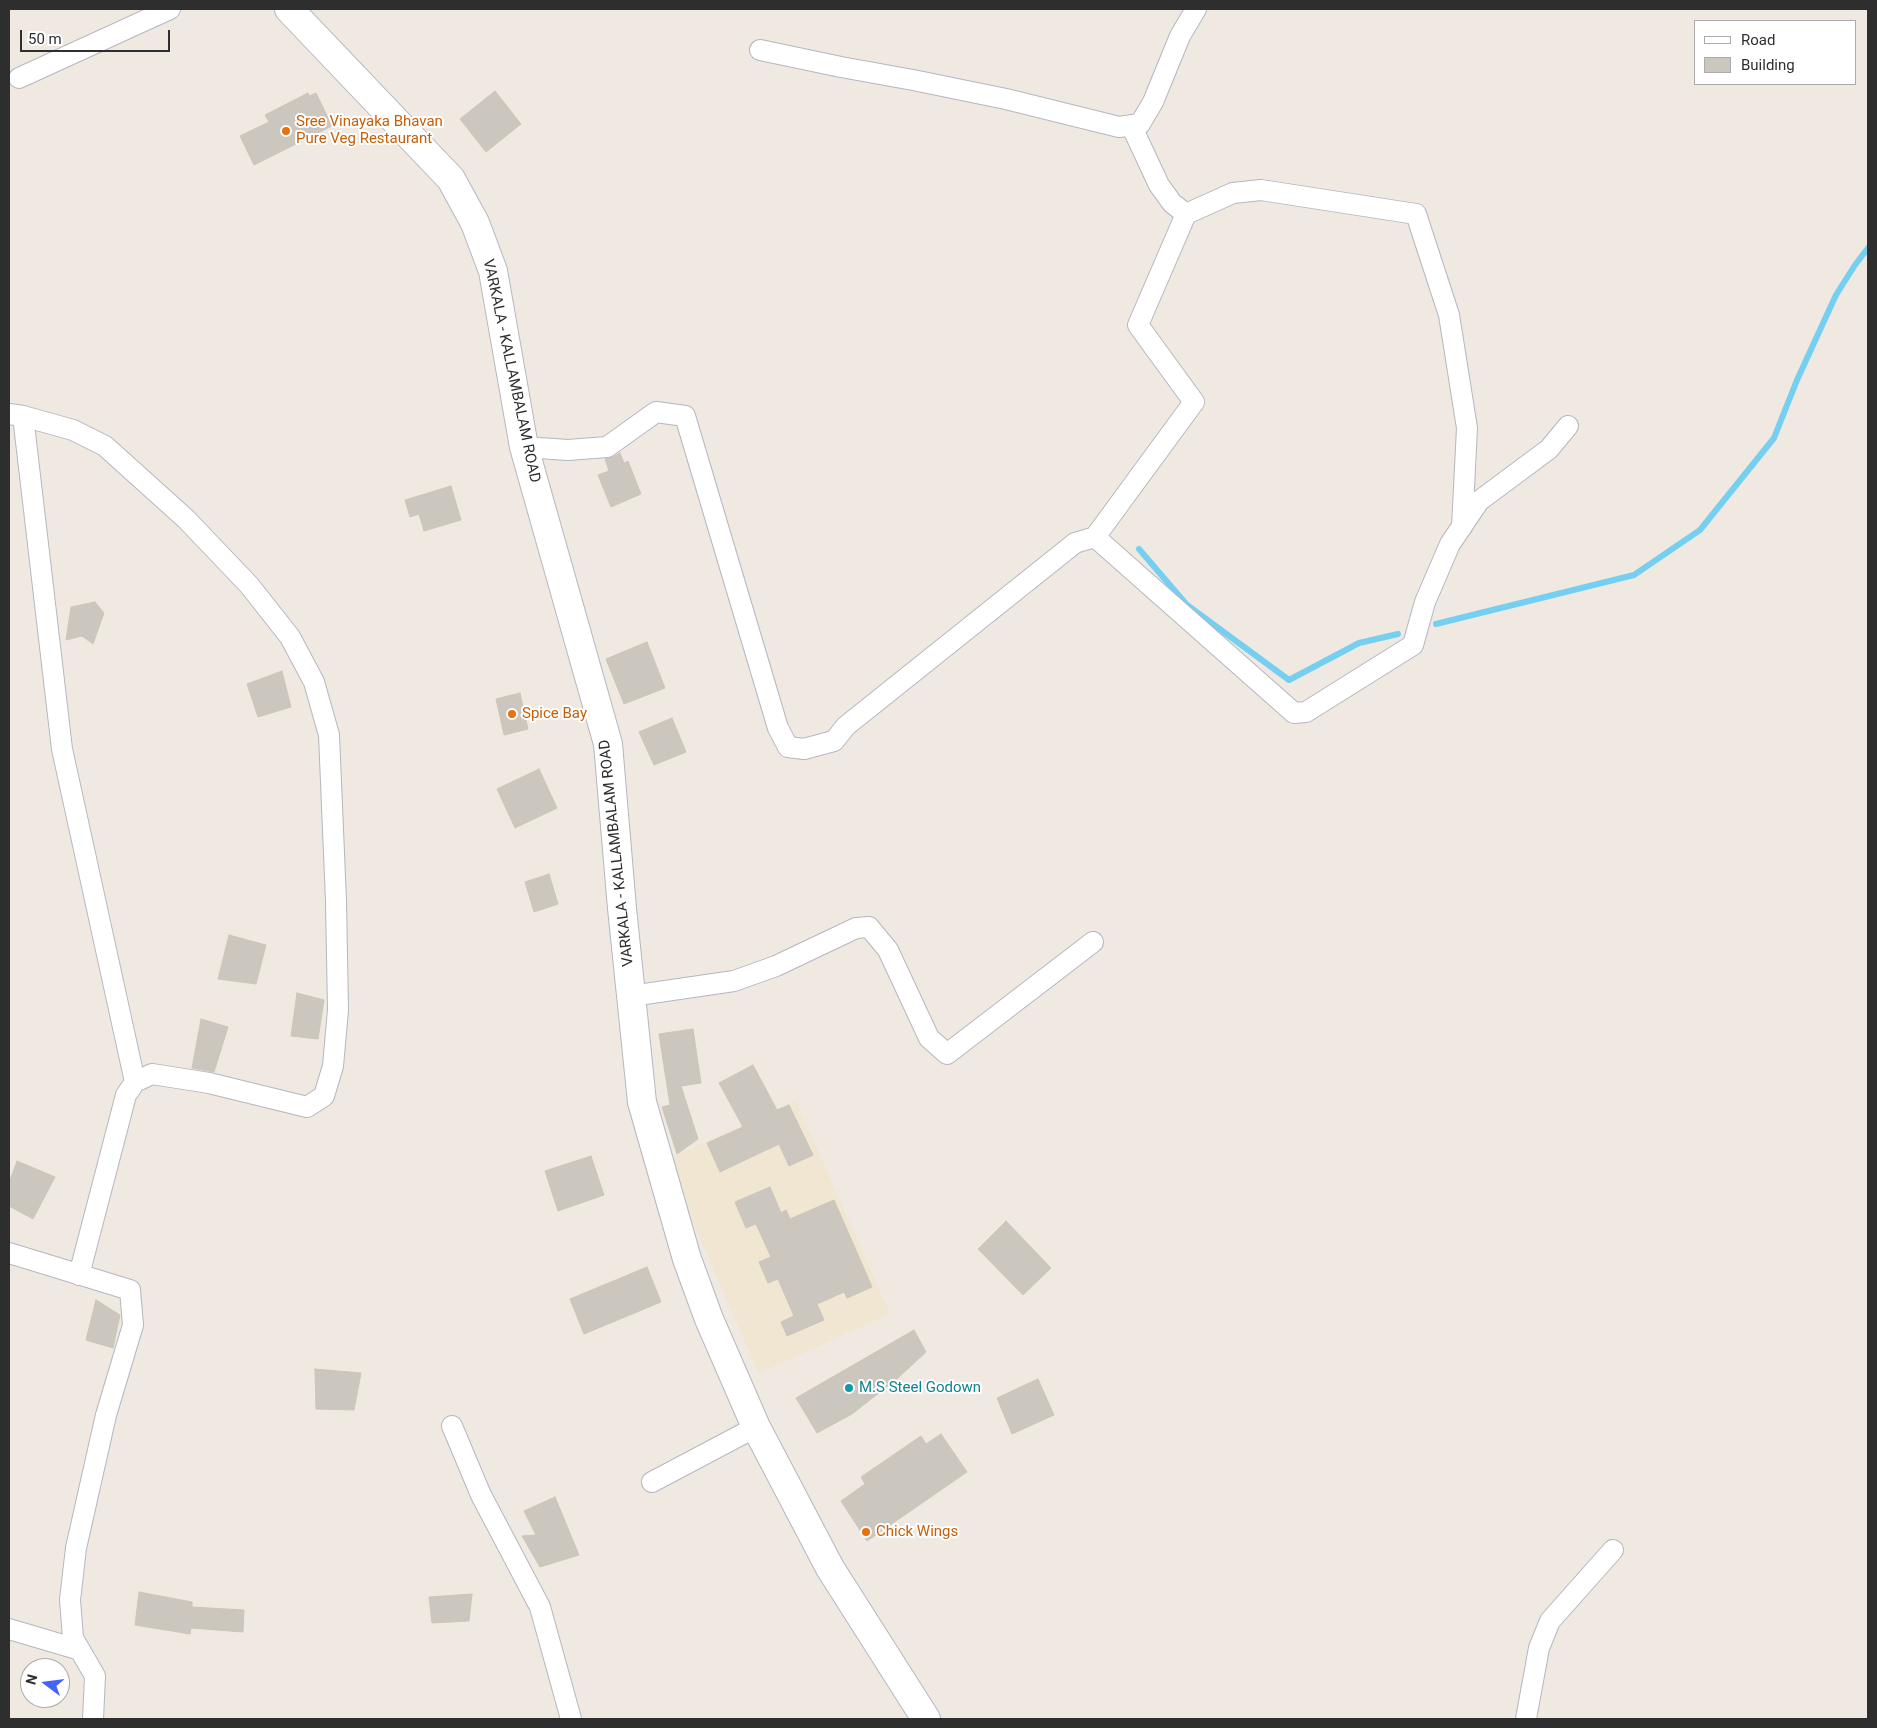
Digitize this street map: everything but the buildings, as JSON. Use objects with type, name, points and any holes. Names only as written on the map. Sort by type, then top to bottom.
[{"type":"main road","name":"VARKALA - KALLAMBALAM ROAD","points":[[289,9],[451,180],[475,223],[493,271],[524,447],[608,744],[642,1102],[687,1259],[709,1318],[756,1427],[830,1568],[926,1719]]},
{"type":"street","points":[[18,78],[170,9]]},
{"type":"street","points":[[760,50],[997,97],[1119,127],[1140,124],[1153,102],[1180,36],[1196,9]]},
{"type":"street","points":[[1131,125],[1159,185],[1172,203],[1186,214]]},
{"type":"street","points":[[524,447],[568,450],[607,448],[656,412],[685,416],[778,728],[788,746],[804,749],[834,741],[846,726],[1075,542],[1096,537],[1194,402],[1138,325],[1186,214],[1233,193],[1261,190],[1416,214],[1449,315],[1467,428],[1462,527]]},
{"type":"street","points":[[79,1275],[126,1095],[135,1082],[152,1074],[209,1083],[307,1107],[324,1096],[333,1066],[338,1010],[336,901],[329,735],[314,682],[290,637],[249,584],[186,519],[105,446],[73,430],[16,415],[62,749],[135,1082]]},
{"type":"street","points":[[1096,537],[1294,713],[1306,712],[1412,645],[1425,602],[1450,544],[1478,501],[1549,449],[1568,426]]},
{"type":"street","points":[[631,996],[734,981],[776,966],[856,928],[869,927],[888,950],[929,1038],[948,1054],[1092,942]]},
{"type":"street","points":[[9,1253],[130,1290],[133,1325],[106,1415],[76,1548],[70,1600],[72,1638],[96,1676],[93,1719]]},
{"type":"street","points":[[452,1426],[481,1495],[540,1607],[571,1719]]},
{"type":"street","points":[[652,1482],[756,1427]]},
{"type":"street","points":[[1526,1719],[1539,1648],[1550,1621],[1613,1550]]},
{"type":"street","points":[[9,1630],[80,1650]]},
{"type":"shaded area","points":[[796,1101],[890,1314],[759,1373],[665,1160]]},
{"type":"waterway","points":[[1436,624],[1634,575],[1700,530],[1774,438],[1797,380],[1836,295],[1868,248]]},
{"type":"waterway","points":[[1139,549],[1187,605],[1289,680],[1359,643],[1398,634]]},
{"type":"place","name":"Sree Vinayaka Bhavan Pure Veg Restaurant","points":[[286,131]]},
{"type":"place","name":"Spice Bay","points":[[512,714]]},
{"type":"place","name":"M.S Steel Godown","points":[[849,1388]]},
{"type":"place","name":"Chick Wings","points":[[866,1532]]}]
